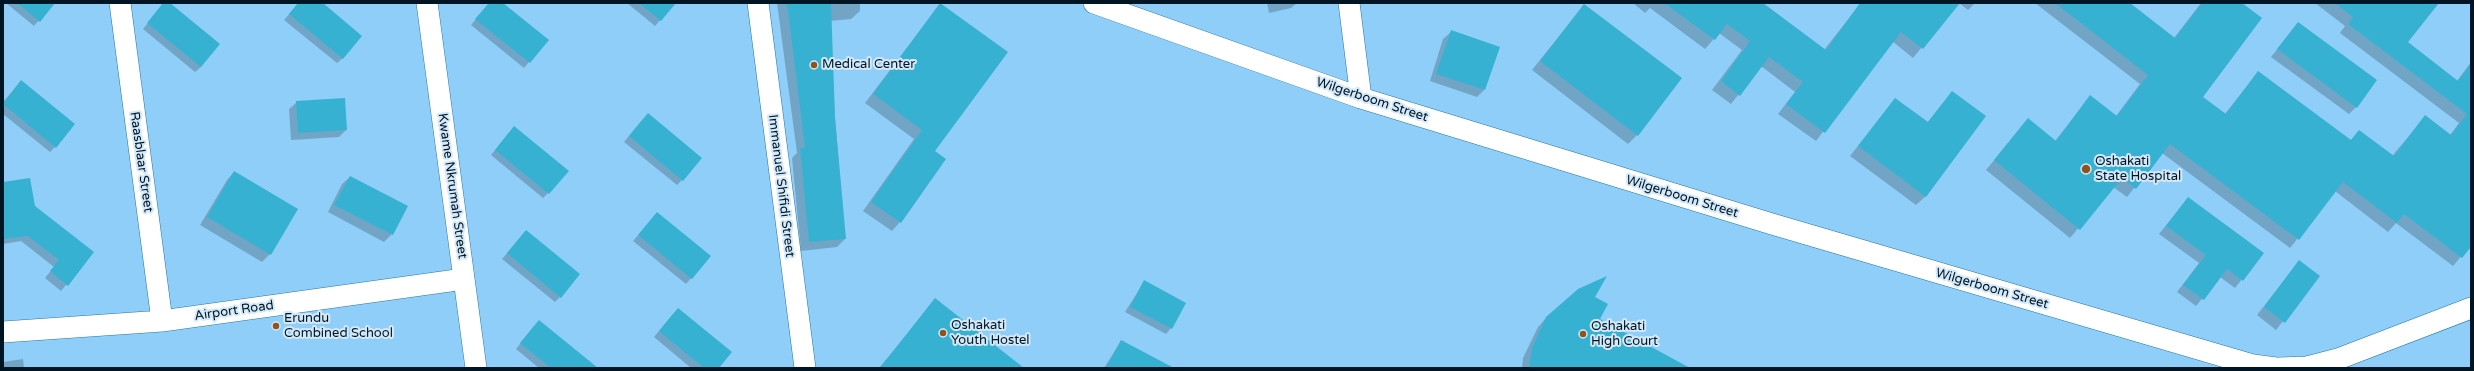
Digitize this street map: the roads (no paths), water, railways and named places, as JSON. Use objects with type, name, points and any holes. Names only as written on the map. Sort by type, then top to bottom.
[{"type":"street","name":"Raasblaar Street","points":[[120,3],[162,321]]},
{"type":"street","name":"Kwame Nkrumah Street","points":[[427,3],[476,368]]},
{"type":"street","name":"Immanuel Shifidi Street","points":[[758,3],[805,368]]},
{"type":"street","name":"Wilgerboom Street","points":[[1094,3],[1361,98],[1787,229],[2253,365],[2277,368],[2307,368],[2338,359],[2471,308]]},
{"type":"street","points":[[1349,3],[1361,98]]},
{"type":"street","name":"Airport Road","points":[[3,332],[162,321],[464,279]]},
{"type":"place","name":"Medical Center","points":[[814,65]]},
{"type":"place","name":"Oshakati State Hospital","points":[[2086,169]]},
{"type":"place","name":"Erundu Combined School","points":[[276,326]]},
{"type":"place","name":"Oshakati Youth Hostel","points":[[943,333]]},
{"type":"place","name":"Oshakati High Court","points":[[1583,334]]}]
